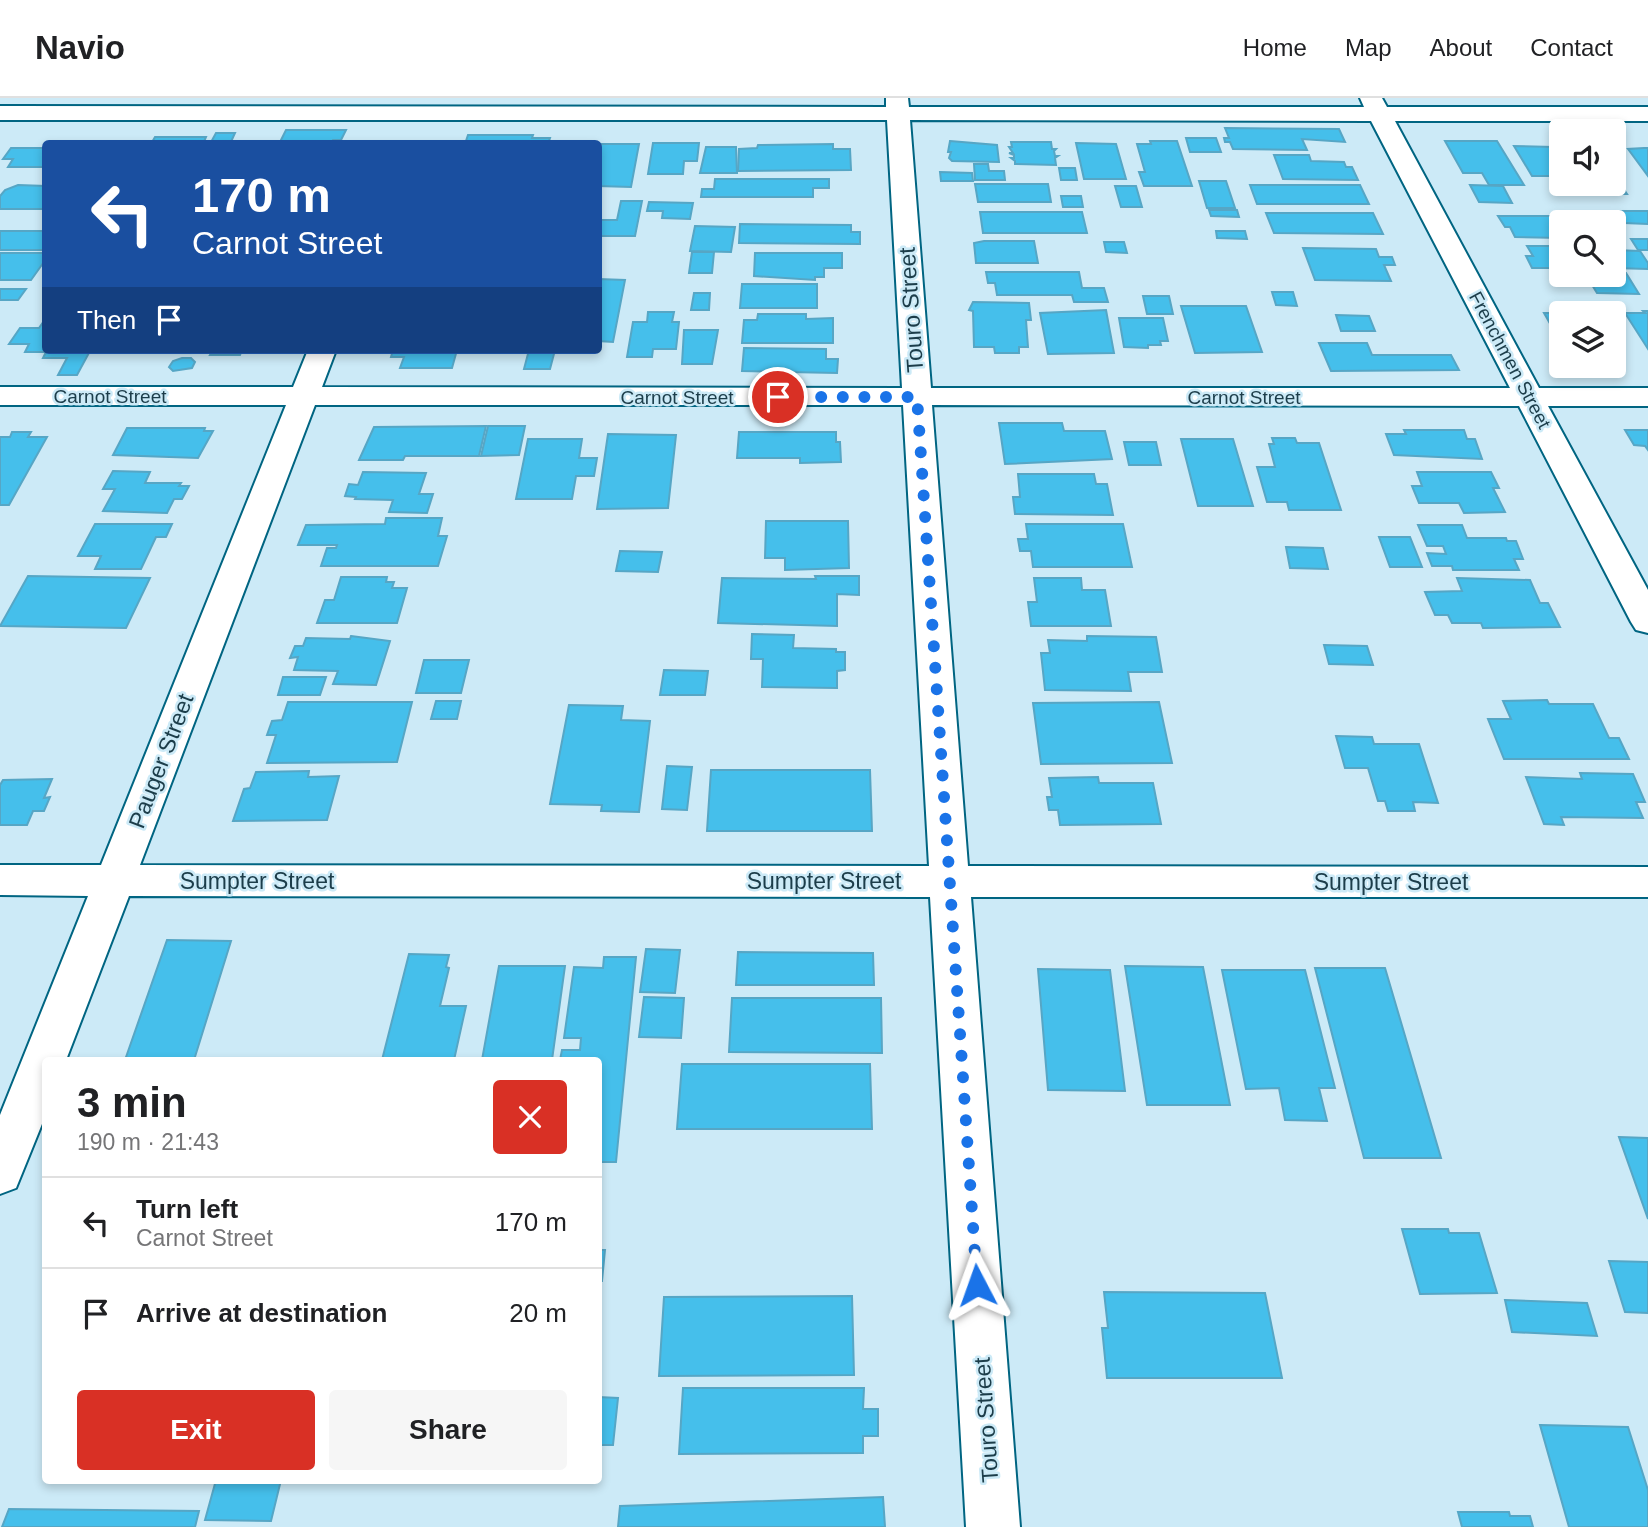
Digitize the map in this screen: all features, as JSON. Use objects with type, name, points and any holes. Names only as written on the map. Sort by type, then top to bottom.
[{"type":"street","points":[[0,113],[413,115],[897,106],[1375,106],[1648,114]]},
{"type":"street","name":"Touro Street","points":[[897,106],[993,1527]]},
{"type":"street","name":"Frenchmen Street","points":[[1375,106],[1648,622]]},
{"type":"street","name":"Pauger Street","points":[[45,1057],[319,354]]},
{"type":"street","name":"Carnot Street","points":[[0,396],[1648,397]]},
{"type":"street","name":"Sumpter Street","points":[[0,880],[1648,882]]},
{"type":"street","name":"Pauger Street","points":[[0,1173],[42,1065]]},
{"type":"building","points":[[1225,128],[1339,129],[1345,142],[1302,139],[1307,150],[1233,149],[1230,142],[1225,142],[1224,138],[1229,138]]},
{"type":"building","points":[[286,130],[346,130],[341,140],[281,140]]},
{"type":"building","points":[[216,133],[235,133],[232,140],[212,140]]},
{"type":"building","points":[[468,135],[533,135],[532,138],[550,138],[549,140],[466,140]]},
{"type":"building","points":[[155,137],[206,137],[205,140],[153,140]]},
{"type":"building","points":[[1186,138],[1216,138],[1221,152],[1190,152]]},
{"type":"building","points":[[950,141],[997,145],[999,162],[952,161],[949,158],[951,152],[948,152]]},
{"type":"building","points":[[1150,141],[1177,141],[1192,186],[1144,186],[1139,172],[1145,172],[1137,144],[1151,144]]},
{"type":"building","points":[[1445,141],[1497,141],[1524,185],[1489,185],[1482,173],[1463,173]]},
{"type":"building","points":[[1011,142],[1051,142],[1052,149],[1056,149],[1055,156],[1058,156],[1055,158],[1056,165],[1015,164],[1011,158],[1014,158],[1014,155],[1009,153],[1013,153],[1009,147],[1012,147]]},
{"type":"building","points":[[653,143],[699,143],[697,161],[684,161],[683,174],[648,174]]},
{"type":"building","points":[[1076,143],[1116,144],[1126,179],[1084,179]]},
{"type":"building","points":[[602,144],[639,144],[631,187],[602,186]]},
{"type":"building","points":[[833,144],[833,149],[850,149],[851,170],[738,171],[739,149],[757,148],[758,145]]},
{"type":"building","points":[[1514,146],[1549,147],[1549,176],[1532,176]]},
{"type":"building","points":[[706,147],[736,147],[737,173],[700,173]]},
{"type":"building","points":[[11,148],[42,148],[42,167],[8,167],[13,159],[3,159]]},
{"type":"building","points":[[1648,148],[1648,176],[1628,149]]},
{"type":"building","points":[[1274,155],[1309,155],[1311,161],[1344,162],[1346,167],[1352,167],[1358,180],[1283,179]]},
{"type":"building","points":[[974,164],[988,164],[989,171],[1004,171],[1005,180],[975,180]]},
{"type":"building","points":[[1059,168],[1075,168],[1077,180],[1061,180]]},
{"type":"building","points":[[940,172],[972,173],[973,181],[941,181]]},
{"type":"building","points":[[715,179],[829,179],[829,188],[813,188],[813,197],[701,197],[702,189],[714,189]]},
{"type":"building","points":[[1199,181],[1226,181],[1235,208],[1207,208]]},
{"type":"building","points":[[975,184],[1048,184],[1051,202],[978,202]]},
{"type":"building","points":[[18,185],[42,186],[42,209],[0,209],[0,196],[5,190]]},
{"type":"building","points":[[1250,185],[1360,185],[1369,204],[1257,204]]},
{"type":"building","points":[[1470,185],[1503,186],[1512,203],[1479,202]]},
{"type":"building","points":[[1115,186],[1136,186],[1142,207],[1121,207]]},
{"type":"building","points":[[1061,196],[1081,196],[1083,207],[1063,207]]},
{"type":"building","points":[[621,201],[642,201],[635,236],[602,236],[602,220],[617,220]]},
{"type":"building","points":[[649,202],[693,203],[690,219],[662,218],[663,211],[647,211]]},
{"type":"building","points":[[1209,210],[1237,210],[1239,217],[1211,216]]},
{"type":"building","points":[[1626,211],[1648,211],[1648,224],[1626,223]]},
{"type":"building","points":[[980,212],[1082,212],[1087,233],[983,233]]},
{"type":"building","points":[[1266,213],[1373,213],[1383,234],[1274,233]]},
{"type":"building","points":[[1498,216],[1549,216],[1549,238],[1515,237],[1510,227],[1505,227]]},
{"type":"building","points":[[740,224],[851,225],[851,232],[860,232],[860,244],[739,243]]},
{"type":"building","points":[[695,226],[735,227],[731,252],[690,251]]},
{"type":"building","points":[[0,231],[42,231],[42,250],[0,250]]},
{"type":"building","points":[[1216,231],[1245,231],[1247,239],[1217,238]]},
{"type":"building","points":[[1631,239],[1648,239],[1648,250],[1638,250]]},
{"type":"building","points":[[1034,241],[1038,263],[976,263],[974,243]]},
{"type":"building","points":[[1104,242],[1124,242],[1127,253],[1106,252]]},
{"type":"building","points":[[1527,246],[1549,246],[1549,268],[1532,268],[1526,256],[1533,256]]},
{"type":"building","points":[[1303,248],[1376,249],[1379,257],[1392,257],[1395,265],[1384,265],[1391,281],[1315,280]]},
{"type":"building","points":[[1626,250],[1640,251],[1648,263],[1648,269],[1626,268]]},
{"type":"building","points":[[692,252],[714,252],[712,273],[689,273]]},
{"type":"building","points":[[0,253],[42,253],[42,265],[31,280],[0,280]]},
{"type":"building","points":[[755,253],[842,253],[842,268],[824,268],[824,277],[815,277],[815,280],[754,276]]},
{"type":"building","points":[[986,272],[1079,272],[1082,288],[1104,288],[1108,302],[1074,302],[1072,295],[997,295],[995,283],[988,283]]},
{"type":"building","points":[[1626,273],[1639,294],[1597,293],[1593,287],[1626,287]]},
{"type":"building","points":[[602,279],[625,280],[613,342],[602,341]]},
{"type":"building","points":[[742,284],[817,284],[817,308],[740,308]]},
{"type":"building","points":[[0,289],[26,289],[18,300],[0,300]]},
{"type":"building","points":[[1272,292],[1293,292],[1297,306],[1276,305]]},
{"type":"building","points":[[694,293],[710,293],[709,310],[691,310]]},
{"type":"building","points":[[1143,296],[1169,296],[1173,314],[1147,314]]},
{"type":"building","points":[[973,302],[1029,303],[1031,320],[1026,320],[1028,347],[1019,347],[1019,353],[995,353],[994,347],[974,347],[973,311],[969,310]]},
{"type":"building","points":[[1181,306],[1246,306],[1262,352],[1195,353]]},
{"type":"building","points":[[1106,310],[1114,353],[1048,354],[1040,313]]},
{"type":"building","points":[[1643,311],[1648,311],[1648,349],[1626,315],[1645,313]]},
{"type":"building","points":[[648,312],[674,312],[672,322],[679,322],[676,349],[653,349],[652,357],[627,357],[633,322],[647,322]]},
{"type":"building","points":[[758,314],[806,314],[806,319],[833,318],[833,343],[742,343],[744,320],[757,320]]},
{"type":"building","points":[[1336,315],[1369,316],[1375,331],[1341,331]]},
{"type":"building","points":[[1119,318],[1163,318],[1168,341],[1160,341],[1161,345],[1148,345],[1148,348],[1124,347]]},
{"type":"building","points":[[42,324],[42,352],[25,352],[29,344],[9,344],[20,328],[39,328]]},
{"type":"building","points":[[684,330],[718,330],[712,364],[682,364]]},
{"type":"building","points":[[1319,343],[1367,343],[1372,355],[1451,355],[1459,370],[1331,371]]},
{"type":"building","points":[[744,348],[826,349],[826,359],[838,359],[837,373],[742,371]]},
{"type":"building","points":[[45,354],[88,354],[77,375],[58,375],[67,358],[43,358]]},
{"type":"building","points":[[392,354],[456,354],[452,368],[400,368],[404,357],[391,357]]},
{"type":"building","points":[[528,354],[554,354],[550,369],[524,369]]},
{"type":"building","points":[[191,358],[195,362],[192,368],[173,371],[169,367],[173,361]]},
{"type":"building","points":[[999,423],[1062,423],[1064,431],[1105,431],[1112,459],[1005,464]]},
{"type":"building","points":[[486,426],[479,456],[405,456],[403,460],[359,460],[374,427]]},
{"type":"building","points":[[488,426],[525,426],[519,455],[481,456]]},
{"type":"building","points":[[127,428],[205,428],[204,431],[213,431],[198,458],[113,455]]},
{"type":"building","points":[[1404,430],[1464,430],[1467,439],[1475,439],[1482,459],[1394,455],[1386,434],[1406,434]]},
{"type":"building","points":[[1625,430],[1648,430],[1648,450],[1645,446],[1634,445]]},
{"type":"building","points":[[12,432],[31,432],[28,437],[47,437],[9,505],[0,505],[0,437],[10,437]]},
{"type":"building","points":[[739,432],[836,432],[836,442],[840,442],[841,462],[800,463],[800,458],[737,458]]},
{"type":"building","points":[[608,434],[676,435],[668,508],[597,509]]},
{"type":"building","points":[[1272,438],[1295,438],[1297,443],[1319,443],[1341,510],[1289,510],[1287,502],[1267,502],[1257,467],[1275,467],[1269,444],[1274,444]]},
{"type":"building","points":[[528,439],[582,439],[579,458],[597,458],[594,476],[576,476],[572,499],[516,499]]},
{"type":"building","points":[[1181,439],[1233,439],[1253,506],[1198,506]]},
{"type":"building","points":[[1124,442],[1156,442],[1161,465],[1129,465]]},
{"type":"building","points":[[113,471],[150,472],[145,483],[181,483],[179,486],[189,486],[182,499],[174,499],[167,513],[103,511],[115,489],[103,489]]},
{"type":"building","points":[[363,472],[426,473],[419,494],[433,494],[427,513],[389,512],[393,500],[355,499],[356,497],[345,496],[349,484],[358,485]]},
{"type":"building","points":[[1417,472],[1491,472],[1499,488],[1493,488],[1505,512],[1464,513],[1459,503],[1419,503],[1412,486],[1422,486]]},
{"type":"building","points":[[1018,474],[1094,474],[1096,484],[1107,484],[1113,515],[1015,514],[1013,497],[1020,497]]},
{"type":"building","points":[[386,518],[442,518],[438,536],[447,536],[438,566],[321,566],[327,548],[336,548],[337,545],[298,545],[306,525],[385,524]]},
{"type":"building","points":[[766,521],[848,521],[849,568],[785,570],[785,558],[765,558]]},
{"type":"building","points":[[95,524],[172,524],[166,537],[156,537],[141,569],[95,569],[101,556],[78,556]]},
{"type":"building","points":[[1026,524],[1123,524],[1132,567],[1033,567],[1031,551],[1020,551],[1018,539],[1028,539]]},
{"type":"building","points":[[1418,525],[1462,525],[1467,538],[1506,538],[1507,541],[1516,541],[1523,559],[1514,559],[1519,570],[1453,570],[1452,566],[1432,566],[1427,553],[1446,554],[1443,546],[1427,546]]},
{"type":"building","points":[[1379,537],[1410,537],[1422,567],[1390,567]]},
{"type":"building","points":[[1286,547],[1323,548],[1328,569],[1290,568]]},
{"type":"building","points":[[620,551],[662,552],[658,572],[616,571]]},
{"type":"building","points":[[28,576],[150,578],[126,628],[0,626]]},
{"type":"building","points":[[815,576],[859,576],[859,595],[837,594],[837,626],[718,623],[722,578],[816,579]]},
{"type":"building","points":[[341,577],[387,577],[386,582],[394,582],[392,588],[407,588],[397,623],[317,623],[325,600],[334,600]]},
{"type":"building","points":[[1034,578],[1081,578],[1082,590],[1105,590],[1111,626],[1031,626],[1028,602],[1037,602]]},
{"type":"building","points":[[1457,578],[1530,580],[1540,603],[1548,603],[1560,627],[1483,628],[1481,623],[1452,623],[1448,615],[1435,615],[1425,592],[1462,591]]},
{"type":"building","points":[[752,634],[794,635],[793,648],[836,649],[836,652],[845,652],[845,670],[837,671],[837,688],[762,687],[763,659],[751,659]]},
{"type":"building","points":[[351,636],[390,641],[376,685],[333,684],[338,671],[294,670],[298,657],[290,658],[295,646],[303,646],[306,638],[350,639]]},
{"type":"building","points":[[1087,636],[1156,637],[1162,672],[1128,672],[1131,691],[1045,690],[1041,653],[1050,653],[1048,640],[1087,641]]},
{"type":"building","points":[[1324,645],[1367,646],[1373,665],[1329,664]]},
{"type":"building","points":[[424,660],[469,660],[461,693],[416,693]]},
{"type":"building","points":[[664,670],[708,671],[705,695],[660,695]]},
{"type":"building","points":[[283,677],[326,677],[320,695],[278,695]]},
{"type":"building","points":[[1547,700],[1549,704],[1593,704],[1609,738],[1619,738],[1629,759],[1504,759],[1488,719],[1511,719],[1503,701]]},
{"type":"building","points":[[436,701],[461,701],[457,719],[431,719]]},
{"type":"building","points":[[288,702],[412,702],[397,762],[267,763],[276,735],[267,735],[272,721],[282,720]]},
{"type":"building","points":[[1159,702],[1172,763],[1041,764],[1033,703]]},
{"type":"building","points":[[569,705],[623,706],[621,720],[650,721],[639,812],[601,811],[602,805],[550,804]]},
{"type":"building","points":[[1336,736],[1372,737],[1374,744],[1419,744],[1438,803],[1413,802],[1415,811],[1388,811],[1385,801],[1378,801],[1368,768],[1345,768]]},
{"type":"building","points":[[667,766],[692,767],[687,810],[662,809]]},
{"type":"building","points":[[711,770],[870,770],[872,831],[707,831]]},
{"type":"building","points":[[309,771],[308,777],[339,776],[327,820],[233,821],[244,789],[250,788],[256,772]]},
{"type":"building","points":[[1580,773],[1633,774],[1645,802],[1636,802],[1643,818],[1561,817],[1564,825],[1544,824],[1526,777],[1582,779]]},
{"type":"building","points":[[1098,777],[1099,783],[1153,783],[1161,824],[1060,825],[1058,810],[1049,810],[1047,797],[1052,797],[1049,778]]},
{"type":"building","points":[[52,779],[44,798],[50,797],[44,811],[33,811],[27,825],[0,825],[0,785],[3,780]]},
{"type":"building","points":[[167,940],[231,941],[195,1057],[126,1057]]},
{"type":"building","points":[[646,949],[680,950],[675,993],[640,992]]},
{"type":"building","points":[[738,952],[873,953],[874,985],[736,985]]},
{"type":"building","points":[[409,954],[449,955],[446,967],[449,968],[440,1006],[466,1006],[455,1057],[383,1057]]},
{"type":"building","points":[[604,957],[636,957],[616,1162],[602,1162],[602,1057],[561,1057],[562,1050],[580,1050],[581,1038],[564,1038],[574,967],[603,968]]},
{"type":"building","points":[[499,966],[565,966],[552,1057],[483,1057]]},
{"type":"building","points":[[1125,966],[1203,967],[1230,1105],[1147,1105]]},
{"type":"building","points":[[1315,968],[1385,968],[1441,1158],[1364,1158]]},
{"type":"building","points":[[1038,969],[1110,970],[1125,1091],[1048,1090]]},
{"type":"building","points":[[1222,970],[1305,970],[1335,1088],[1319,1088],[1327,1121],[1285,1120],[1279,1088],[1246,1089]]},
{"type":"building","points":[[644,997],[684,998],[681,1038],[639,1037]]},
{"type":"building","points":[[732,998],[881,998],[882,1053],[729,1052]]},
{"type":"building","points":[[682,1064],[870,1064],[872,1129],[677,1129]]},
{"type":"building","points":[[1619,1137],[1648,1138],[1648,1219]]},
{"type":"building","points":[[1402,1229],[1448,1229],[1449,1233],[1479,1233],[1497,1293],[1420,1294]]},
{"type":"building","points":[[602,1250],[605,1250],[602,1281]]},
{"type":"building","points":[[1609,1261],[1648,1262],[1648,1313],[1625,1312]]},
{"type":"building","points":[[1104,1292],[1265,1293],[1282,1378],[1107,1378],[1102,1328],[1108,1328]]},
{"type":"building","points":[[852,1296],[854,1375],[659,1376],[664,1297]]},
{"type":"building","points":[[1505,1300],[1587,1303],[1597,1336],[1512,1332]]},
{"type":"building","points":[[683,1388],[864,1388],[863,1409],[878,1409],[878,1436],[863,1436],[863,1453],[679,1454]]},
{"type":"building","points":[[602,1397],[618,1398],[613,1445],[602,1445]]},
{"type":"building","points":[[1540,1425],[1628,1427],[1648,1490],[1648,1527],[1569,1527]]},
{"type":"building","points":[[215,1484],[280,1484],[271,1521],[205,1520]]},
{"type":"building","points":[[883,1497],[885,1527],[618,1527],[620,1506]]},
{"type":"building","points":[[9,1509],[199,1511],[195,1527],[2,1527]]},
{"type":"building","points":[[1458,1512],[1509,1512],[1510,1516],[1530,1516],[1533,1527],[1462,1527]]},
{"type":"route","points":[[778,397],[917,397],[977,1285]]}]
